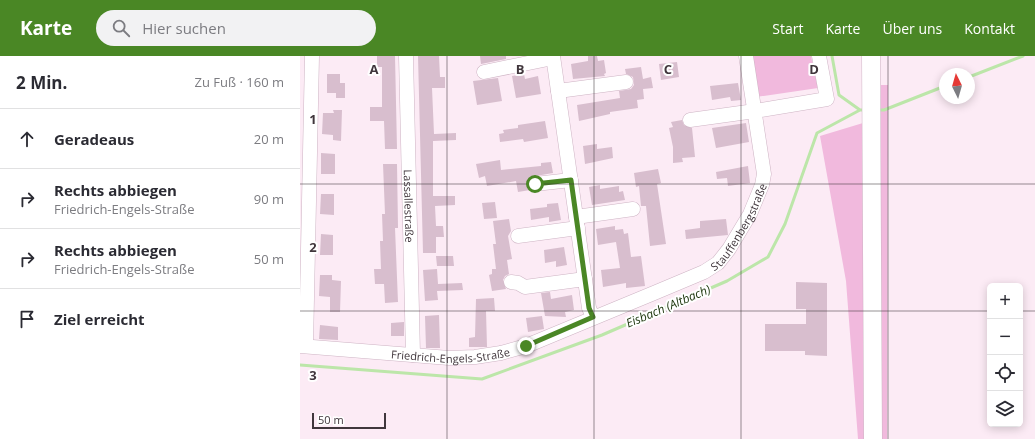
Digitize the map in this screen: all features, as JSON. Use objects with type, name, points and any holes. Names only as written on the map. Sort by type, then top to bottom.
[{"type":"main road","points":[[870,56],[873,439]]},
{"type":"street","points":[[303,346],[312,56]]},
{"type":"street","name":"Lassallestraße","points":[[406,56],[413,355]]},
{"type":"street","name":"Stauffenbergstraße","points":[[593,317],[704,272],[718,263],[750,214],[762,185],[764,174],[746,56]]},
{"type":"street","points":[[690,120],[755,112],[827,99],[819,56]]},
{"type":"street","points":[[484,72],[553,57],[589,308],[593,317]]},
{"type":"street","points":[[558,91],[626,82]]},
{"type":"street","points":[[535,184],[571,180]]},
{"type":"street","points":[[518,236],[633,209]]},
{"type":"street","points":[[512,282],[525,286],[585,279]]},
{"type":"street","name":"Friedrich-Engels-Straße","points":[[303,346],[449,358],[475,357],[501,353],[526,346],[593,317]]},
{"type":"shaded area","points":[[750,56],[811,56],[818,88],[756,97]]},
{"type":"shaded area","points":[[881,85],[888,85],[887,439],[880,439]]},
{"type":"shaded area","points":[[863,123],[866,439],[858,439],[846,281],[820,136]]},
{"type":"building","points":[[377,56],[395,56],[397,149],[385,149],[384,121],[370,121],[370,107],[382,107],[382,67],[377,67]]},
{"type":"building","points":[[418,56],[439,56],[440,77],[445,77],[445,88],[432,88],[434,134],[456,133],[456,140],[433,141],[433,196],[455,196],[455,205],[435,206],[436,226],[443,226],[444,237],[436,237],[436,253],[423,253]]},
{"type":"building","points":[[480,56],[506,56],[506,59],[481,64]]},
{"type":"building","points":[[588,56],[597,56],[598,61],[604,60],[605,76],[573,79],[571,64],[588,61]]},
{"type":"building","points":[[677,62],[679,77],[661,80],[659,64]]},
{"type":"building","points":[[641,67],[643,79],[651,77],[653,88],[643,89],[644,99],[637,100],[638,108],[610,112],[610,114],[579,121],[577,105],[620,98],[619,91],[631,89],[634,85],[633,77],[626,74],[625,69]]},
{"type":"building","points":[[327,74],[340,74],[340,83],[345,83],[345,98],[336,98],[336,93],[327,93]]},
{"type":"building","points":[[524,74],[525,79],[538,76],[541,94],[516,98],[512,76]]},
{"type":"building","points":[[498,78],[502,101],[477,105],[473,81]]},
{"type":"building","points":[[738,83],[741,100],[731,101],[730,97],[712,100],[710,86]]},
{"type":"building","points":[[333,110],[342,110],[341,141],[333,140],[333,135],[322,134],[323,113],[334,113]]},
{"type":"building","points":[[682,120],[684,125],[692,128],[695,157],[682,158],[683,162],[673,163],[673,147],[669,128],[673,127],[671,122]]},
{"type":"building","points":[[545,121],[548,138],[524,142],[523,139],[500,142],[499,134],[504,133],[503,130],[518,128],[518,125]]},
{"type":"building","points":[[746,123],[749,142],[716,148],[712,128]]},
{"type":"building","points":[[597,144],[597,149],[612,147],[613,158],[585,164],[583,146]]},
{"type":"building","points":[[321,153],[335,154],[335,174],[321,174]]},
{"type":"building","points":[[500,160],[501,170],[541,166],[541,163],[551,162],[553,173],[530,177],[527,185],[530,190],[518,192],[516,181],[487,186],[485,176],[479,178],[476,164]]},
{"type":"building","points":[[383,164],[397,164],[398,228],[395,228],[398,302],[385,303],[384,284],[375,284],[374,269],[381,269],[380,241],[383,241],[382,214],[385,214]]},
{"type":"building","points":[[748,166],[750,183],[728,186],[727,178],[717,179],[716,172]]},
{"type":"building","points":[[658,169],[661,183],[657,184],[666,244],[650,246],[646,206],[641,206],[639,186],[636,187],[634,173]]},
{"type":"building","points":[[600,185],[600,189],[619,186],[619,192],[623,191],[625,200],[592,205],[589,187]]},
{"type":"building","points":[[321,194],[334,194],[334,215],[320,214]]},
{"type":"building","points":[[495,202],[497,218],[484,219],[482,203]]},
{"type":"building","points":[[558,203],[561,220],[549,222],[549,217],[531,220],[530,209],[547,207],[547,204]]},
{"type":"building","points":[[509,219],[511,231],[508,236],[512,259],[507,260],[509,274],[505,276],[503,280],[506,289],[492,291],[489,275],[492,274],[492,269],[496,269],[493,244],[496,244],[493,221]]},
{"type":"building","points":[[726,219],[728,235],[686,239],[685,230],[700,228],[700,221]]},
{"type":"building","points":[[615,226],[615,230],[623,229],[624,234],[628,233],[631,257],[641,256],[645,286],[626,288],[626,283],[603,287],[601,270],[620,268],[616,242],[598,245],[596,229]]},
{"type":"building","points":[[321,234],[333,235],[333,255],[320,255]]},
{"type":"building","points":[[564,247],[567,265],[556,267],[556,261],[545,263],[544,250]]},
{"type":"building","points":[[436,256],[453,256],[454,266],[437,266]]},
{"type":"building","points":[[437,269],[438,284],[462,283],[463,290],[437,291],[438,300],[425,301],[423,270]]},
{"type":"building","points":[[320,275],[332,275],[332,280],[341,281],[340,312],[330,312],[330,297],[319,296]]},
{"type":"building","points":[[796,282],[827,283],[827,356],[805,355],[805,351],[765,351],[765,324],[806,324],[806,309],[796,309]]},
{"type":"building","points":[[550,292],[551,299],[572,295],[574,310],[565,312],[566,317],[545,316],[541,293]]},
{"type":"building","points":[[494,298],[495,311],[486,311],[487,347],[469,347],[469,338],[475,337],[476,299]]},
{"type":"building","points":[[439,315],[440,348],[426,348],[425,316]]},
{"type":"building","points":[[542,316],[544,329],[528,332],[526,318]]},
{"type":"building","points":[[404,322],[404,336],[391,336],[391,323]]},
{"type":"building","points":[[320,325],[338,327],[338,340],[319,339]]},
{"type":"waterway","points":[[832,56],[839,95],[860,110]]},
{"type":"waterway","name":"Eisbach (Altbach)","points":[[975,75],[1023,56]]},
{"type":"waterway","name":"Eisbach (Altbach)","points":[[878,110],[884,110],[939,88]]},
{"type":"waterway","name":"Eisbach (Altbach)","points":[[300,365],[482,379],[602,335],[727,281],[768,257],[785,224],[817,133],[860,110],[866,110]]},
{"type":"route","points":[[526,346],[593,317],[589,308],[571,180],[535,184]]}]
